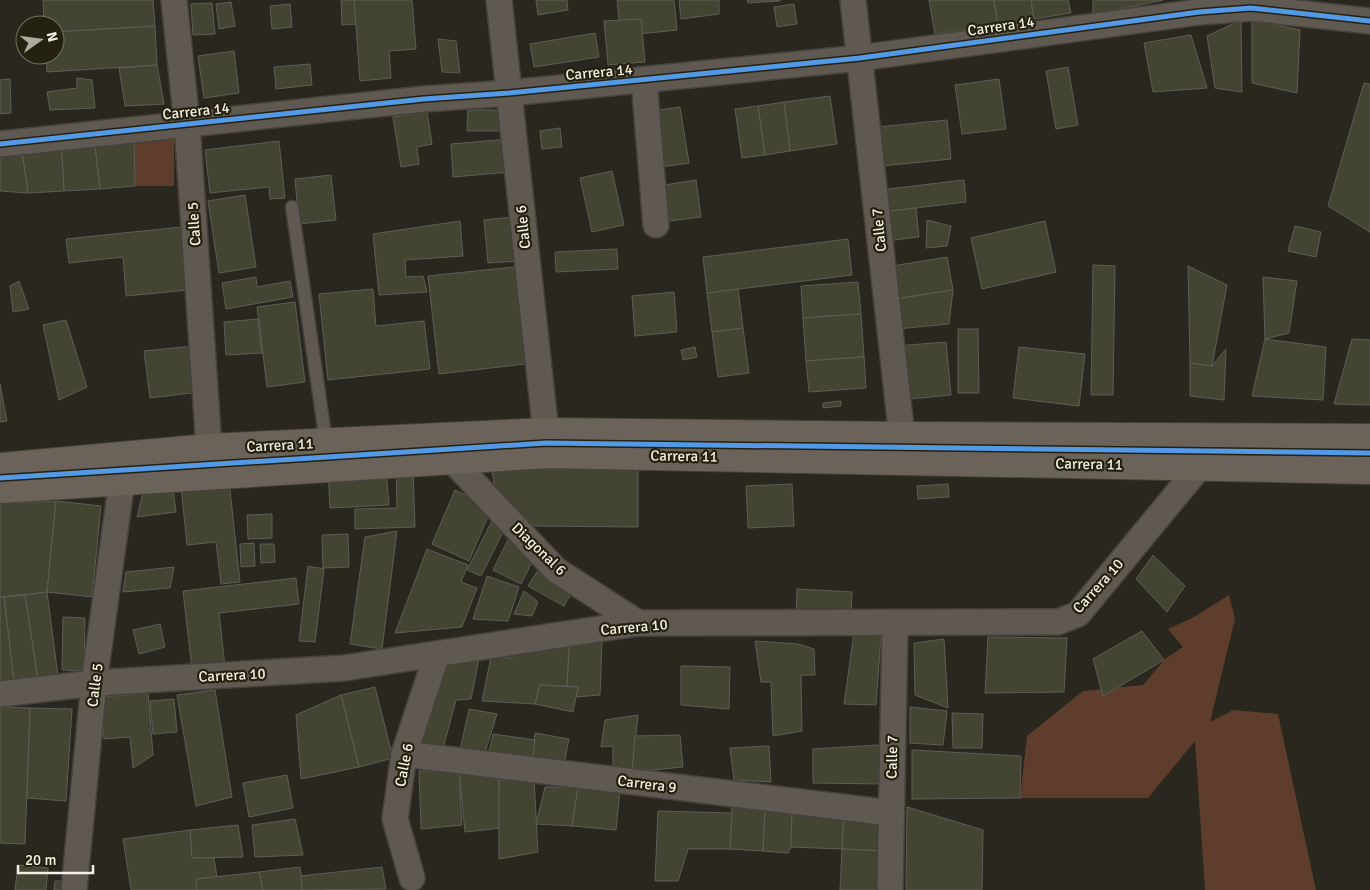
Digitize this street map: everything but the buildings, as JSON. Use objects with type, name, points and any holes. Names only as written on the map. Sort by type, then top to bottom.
[{"type":"main road","name":"Carrera 11","points":[[0,467],[209,448],[326,442],[904,448],[1370,438]]},
{"type":"main road","name":"Carrera 11","points":[[0,490],[122,480],[452,460],[546,443]]},
{"type":"main road","name":"Carrera 11","points":[[904,448],[1200,466],[1370,470]]},
{"type":"street","name":"Calle 5","points":[[174,0],[187,124],[209,448]]},
{"type":"street","name":"Calle 6","points":[[499,0],[546,443]]},
{"type":"street","name":"Calle 7","points":[[853,0],[904,448]]},
{"type":"street","name":"Carrera 14","points":[[0,144],[424,99],[509,93],[860,58],[1199,6],[1251,8],[1370,21]]},
{"type":"street","points":[[644,80],[656,225]]},
{"type":"street","name":"Diagonal 6","points":[[452,460],[556,570],[638,623]]},
{"type":"street","name":"Carrera 10","points":[[0,694],[94,683],[344,668],[638,623],[895,624],[1058,622],[1078,614],[1200,466]]},
{"type":"street","name":"Calle 5","points":[[74,890],[94,683],[122,480]]},
{"type":"street","name":"Calle 7","points":[[890,890],[895,624]]},
{"type":"street","name":"Calle 6","points":[[412,878],[395,819],[404,754],[437,654]]},
{"type":"street","name":"Carrera 9","points":[[404,754],[891,813]]},
{"type":"lane","points":[[292,207],[326,442]]},
{"type":"shaded area","points":[[174,136],[174,186],[135,186],[134,140]]},
{"type":"shaded area","points":[[1229,595],[1235,619],[1210,722],[1233,710],[1278,714],[1316,890],[1205,890],[1195,741],[1148,798],[1020,798],[1027,736],[1083,691],[1143,685],[1166,658],[1183,647],[1168,629],[1194,617]]},
{"type":"cycle path","points":[[0,144],[424,99],[509,93],[860,58],[1199,12],[1251,8],[1370,21]]},
{"type":"cycle path","points":[[0,478],[546,443],[1370,453]]}]
